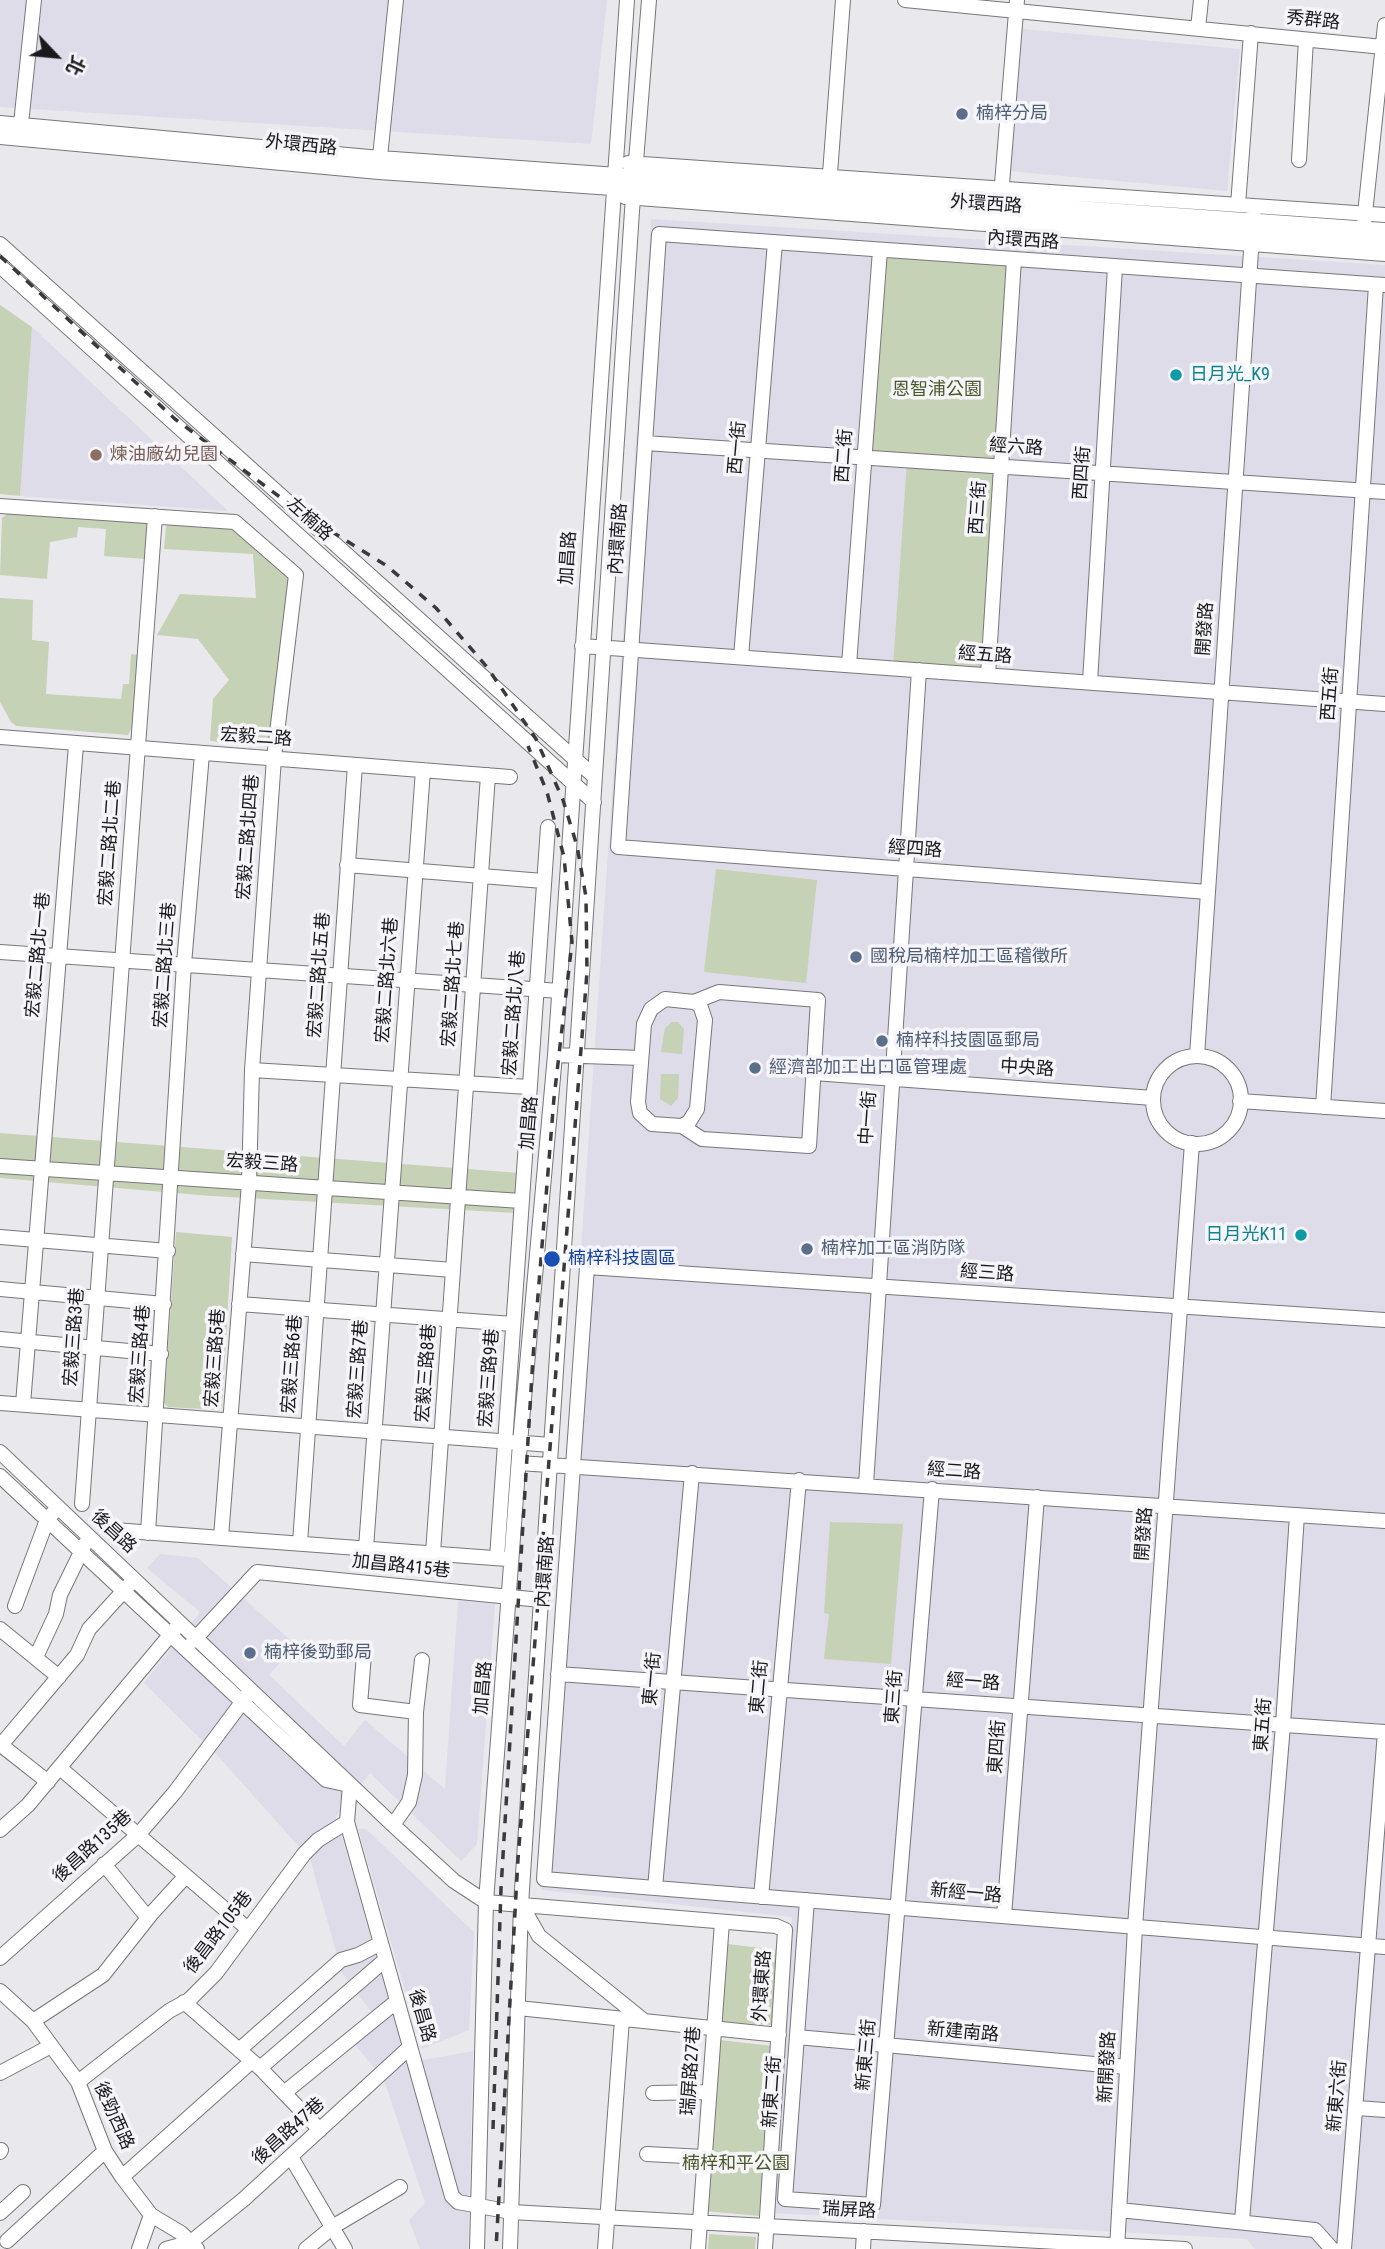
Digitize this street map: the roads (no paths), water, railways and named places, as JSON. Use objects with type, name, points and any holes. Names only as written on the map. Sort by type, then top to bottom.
[{"type":"street","points":[[21,124],[34,0]]},
{"type":"street","points":[[379,165],[396,0]]},
{"type":"street","name":"加昌路","points":[[477,2249],[486,1902],[511,1598],[520,1443],[560,991],[627,0]]},
{"type":"street","points":[[510,2249],[521,1905],[649,0]]},
{"type":"street","points":[[828,195],[843,0]]},
{"type":"street","name":"秀群路","points":[[905,0],[1017,5],[1198,28],[1382,47]]},
{"type":"street","points":[[1198,28],[1201,0]]},
{"type":"street","points":[[1000,207],[1017,5]]},
{"type":"street","points":[[1363,233],[1385,25]]},
{"type":"street","points":[[1238,205],[1251,33]]},
{"type":"street","points":[[1299,160],[1306,40]]},
{"type":"street","name":"外環西路","points":[[0,115],[8,115],[21,124]]},
{"type":"street","name":"外環西路","points":[[0,123],[586,187],[613,180],[1363,233],[1385,241]]},
{"type":"street","name":"外環西路","points":[[4,139],[379,165],[586,171],[613,180],[635,182],[1363,233],[1385,230]]},
{"type":"street","name":"外環西路","points":[[1000,207],[1238,205],[1253,225]]},
{"type":"street","name":"外環西路","points":[[1363,233],[1385,215]]},
{"type":"street","name":"開發路","points":[[1197,1056],[1253,225]]},
{"type":"street","name":"外環西路","points":[[1363,233],[1385,254]]},
{"type":"street","name":"內環西路","points":[[659,234],[1381,285]]},
{"type":"street","name":"內環南路","points":[[618,847],[659,234]]},
{"type":"street","name":"西一街","points":[[740,657],[775,242]]},
{"type":"street","name":"左楠路","points":[[0,244],[595,777]]},
{"type":"street","name":"西二街","points":[[849,665],[880,250]]},
{"type":"street","name":"西三街","points":[[988,675],[1013,259]]},
{"type":"street","name":"左楠路","points":[[0,266],[594,802]]},
{"type":"street","name":"西四街","points":[[1090,682],[1115,267]]},
{"type":"street","name":"西五街","points":[[1323,1107],[1363,490],[1381,285]]},
{"type":"street","name":"經六路","points":[[645,443],[1385,492]]},
{"type":"street","points":[[0,506],[155,516]]},
{"type":"street","name":"宏毅二路北四巷","points":[[155,516],[235,522],[296,575],[274,758],[252,1070],[249,1183]]},
{"type":"street","name":"宏毅二路北二巷","points":[[106,1173],[155,516]]},
{"type":"street","name":"經五路","points":[[582,646],[1385,704]]},
{"type":"street","name":"中一街","points":[[866,1485],[919,670]]},
{"type":"street","name":"宏毅二路","points":[[0,737],[510,777]]},
{"type":"street","name":"宏毅二路北一巷","points":[[23,1405],[76,745]]},
{"type":"street","name":"宏毅二路北三巷","points":[[173,1178],[184,964],[202,754]]},
{"type":"street","name":"宏毅二路北五巷","points":[[325,1188],[355,765]]},
{"type":"street","name":"宏毅二路北六巷","points":[[392,1192],[423,770]]},
{"type":"street","name":"宏毅二路北七巷","points":[[458,1196],[488,775]]},
{"type":"street","name":"宏毅二路北八巷","points":[[521,1201],[548,827]]},
{"type":"street","name":"經四路","points":[[618,847],[1208,892]]},
{"type":"street","points":[[347,865],[543,881]]},
{"type":"street","points":[[0,952],[560,991]]},
{"type":"street","points":[[682,1126],[702,1139],[809,1146],[818,1000],[719,992],[694,1002],[665,999],[656,1002],[644,1024],[638,1102],[640,1113],[660,1126],[682,1126],[689,1122],[697,1109],[705,1029],[704,1012],[694,1002]]},
{"type":"street","points":[[555,1055],[641,1058]]},
{"type":"street","points":[[1197,1056],[1215,1059],[1226,1066],[1237,1082],[1240,1101],[1233,1124],[1224,1134],[1207,1142],[1192,1143],[1175,1138],[1160,1124],[1153,1098],[1155,1086],[1168,1067],[1186,1057],[1197,1056]]},
{"type":"street","points":[[252,1070],[529,1087]]},
{"type":"street","name":"中央路","points":[[814,1073],[1153,1098]]},
{"type":"street","points":[[1240,1101],[1385,1111]]},
{"type":"street","name":"開發路","points":[[1135,1927],[1192,1143]]},
{"type":"street","name":"宏毅三路","points":[[0,1166],[521,1201]]},
{"type":"street","name":"宏毅三路3巷","points":[[82,1504],[106,1173]]},
{"type":"street","name":"宏毅三路4巷","points":[[148,1533],[173,1178]]},
{"type":"street","name":"宏毅三路5巷","points":[[221,1536],[249,1183]]},
{"type":"street","name":"宏毅三路6巷","points":[[300,1543],[325,1188]]},
{"type":"street","name":"宏毅三路7巷","points":[[366,1548],[392,1192]]},
{"type":"street","name":"宏毅三路8巷","points":[[433,1553],[458,1196]]},
{"type":"street","name":"宏毅三路9巷","points":[[497,1558],[521,1201]]},
{"type":"street","points":[[0,1237],[168,1251]]},
{"type":"street","points":[[243,1254],[453,1270]]},
{"type":"street","name":"內環南路","points":[[544,1879],[587,1267]]},
{"type":"street","name":"經三路","points":[[587,1267],[1385,1320]]},
{"type":"street","points":[[0,1289],[164,1304]]},
{"type":"street","points":[[239,1304],[513,1324]]},
{"type":"street","points":[[0,1339],[161,1354]]},
{"type":"street","points":[[0,1403],[551,1445]]},
{"type":"street","name":"後昌路","points":[[0,1452],[181,1622],[192,1642],[351,1785],[346,1822],[452,2196],[458,2203],[511,2212]]},
{"type":"street","name":"經二路","points":[[520,1463],[1385,1521]]},
{"type":"street","name":"東一街","points":[[655,1888],[692,1473]]},
{"type":"street","name":"後昌路","points":[[0,1476],[171,1633],[192,1642]]},
{"type":"street","name":"東二街","points":[[761,1896],[799,1480]]},
{"type":"street","name":"東三街","points":[[899,1908],[932,1489]]},
{"type":"street","name":"東四街","points":[[1004,1916],[1037,1497]]},
{"type":"street","points":[[15,1606],[47,1520],[58,1507]]},
{"type":"street","name":"東五街","points":[[1242,2221],[1283,1725],[1297,1515]]},
{"type":"street","points":[[114,1530],[513,1559]]},
{"type":"street","points":[[36,1657],[56,1614],[60,1595],[80,1550],[91,1537]]},
{"type":"street","name":"加昌路415巷","points":[[192,1642],[257,1572],[541,1600]]},
{"type":"street","points":[[48,1782],[1,1745],[77,1655],[89,1629],[135,1578]]},
{"type":"street","points":[[0,1830],[28,1805],[181,1622]]},
{"type":"street","points":[[2,1635],[36,1657],[59,1677]]},
{"type":"street","points":[[364,1654],[360,1705],[416,1712]]},
{"type":"street","points":[[393,1825],[409,1802],[415,1775],[416,1712],[422,1660]]},
{"type":"street","name":"經一路","points":[[558,1674],[1385,1732]]},
{"type":"street","name":"後昌路135巷","points":[[0,1958],[138,1835],[175,1792],[248,1695]]},
{"type":"street","name":"新東六街","points":[[1344,2249],[1385,1732]]},
{"type":"street","points":[[60,1768],[184,1878],[248,1929]]},
{"type":"street","points":[[351,1785],[459,1885],[486,1902]]},
{"type":"street","name":"後昌路105巷","points":[[78,2082],[184,2002],[216,1973],[304,1854],[318,1840],[346,1822]]},
{"type":"street","points":[[104,1864],[148,1918]]},
{"type":"street","points":[[33,2021],[103,1975],[184,1878]]},
{"type":"street","name":"新經一路","points":[[544,1879],[1385,1947]]},
{"type":"street","name":"新東二街","points":[[807,1900],[785,2199],[873,2205]]},
{"type":"street","name":"外環東路","points":[[486,1902],[776,1926],[785,1930],[765,2249]]},
{"type":"street","points":[[521,1905],[538,1936],[644,2021]]},
{"type":"street","name":"新東三街","points":[[873,2205],[899,1908]]},
{"type":"street","name":"瑞屏路27巷","points":[[698,2249],[722,1922]]},
{"type":"street","name":"新開發路","points":[[1117,2247],[1135,1927]]},
{"type":"street","points":[[239,2050],[341,1960],[358,1955],[381,1942]]},
{"type":"street","points":[[122,2177],[256,2064],[386,1960]]},
{"type":"street","name":"後勁西路","points":[[0,1991],[33,2021],[78,2082],[105,2151],[151,2215],[175,2228],[194,2245]]},
{"type":"street","points":[[284,2093],[397,2001]]},
{"type":"street","points":[[184,2002],[256,2064],[320,2130]]},
{"type":"street","points":[[518,2008],[779,2035]]},
{"type":"street","points":[[605,2249],[622,2019]]},
{"type":"street","name":"新建南路","points":[[797,2038],[1127,2067]]},
{"type":"street","points":[[0,2073],[51,2046]]},
{"type":"street","name":"後昌路47巷","points":[[194,2245],[410,2047]]},
{"type":"street","points":[[653,2092],[709,2092]]},
{"type":"street","points":[[1357,2108],[1385,2110]]},
{"type":"street","points":[[6,2241],[105,2151]]},
{"type":"street","points":[[647,2154],[704,2157]]},
{"type":"street","points":[[291,2157],[334,2226],[345,2249]]},
{"type":"street","points":[[306,2249],[334,2226],[400,2187]]},
{"type":"street","points":[[0,2213],[23,2192]]},
{"type":"street","points":[[1119,2210],[1315,2230],[1332,2249]]},
{"type":"street","name":"瑞屏路","points":[[511,2212],[864,2231],[1016,2244],[1185,2249]]},
{"type":"street","points":[[139,2249],[151,2215]]},
{"type":"street","points":[[863,2249],[864,2231]]},
{"type":"street","points":[[166,2249],[194,2245]]},
{"type":"railway","points":[[0,256],[175,419],[300,512],[387,566],[436,608],[487,667],[536,739],[563,800],[577,846],[586,897],[587,972],[518,1859],[496,2249]]},
{"type":"railway","points":[[493,2129],[501,1889],[533,1357],[554,1098],[572,942],[564,857],[547,792],[528,746]]},
{"type":"place","name":"楠梓分局","points":[[962,114]]},
{"type":"place","name":"日月光_K9","points":[[1176,375]]},
{"type":"place","name":"煉油廠幼兒園","points":[[96,455]]},
{"type":"place","name":"國稅局楠梓加工區稽徵所","points":[[856,957]]},
{"type":"place","name":"楠梓科技園區郵局","points":[[882,1041]]},
{"type":"place","name":"經濟部加工出口區管理處","points":[[755,1068]]},
{"type":"place","name":"日月光K11","points":[[1301,1235]]},
{"type":"place","name":"楠梓加工區消防隊","points":[[807,1249]]},
{"type":"place","name":"楠梓科技園區","points":[[552,1259]]},
{"type":"place","name":"楠梓後勁郵局","points":[[250,1653]]},
{"type":"park label","name":"恩智浦公園","points":[[937,390]]},
{"type":"park label","name":"楠梓和平公園","points":[[736,2164]]}]
